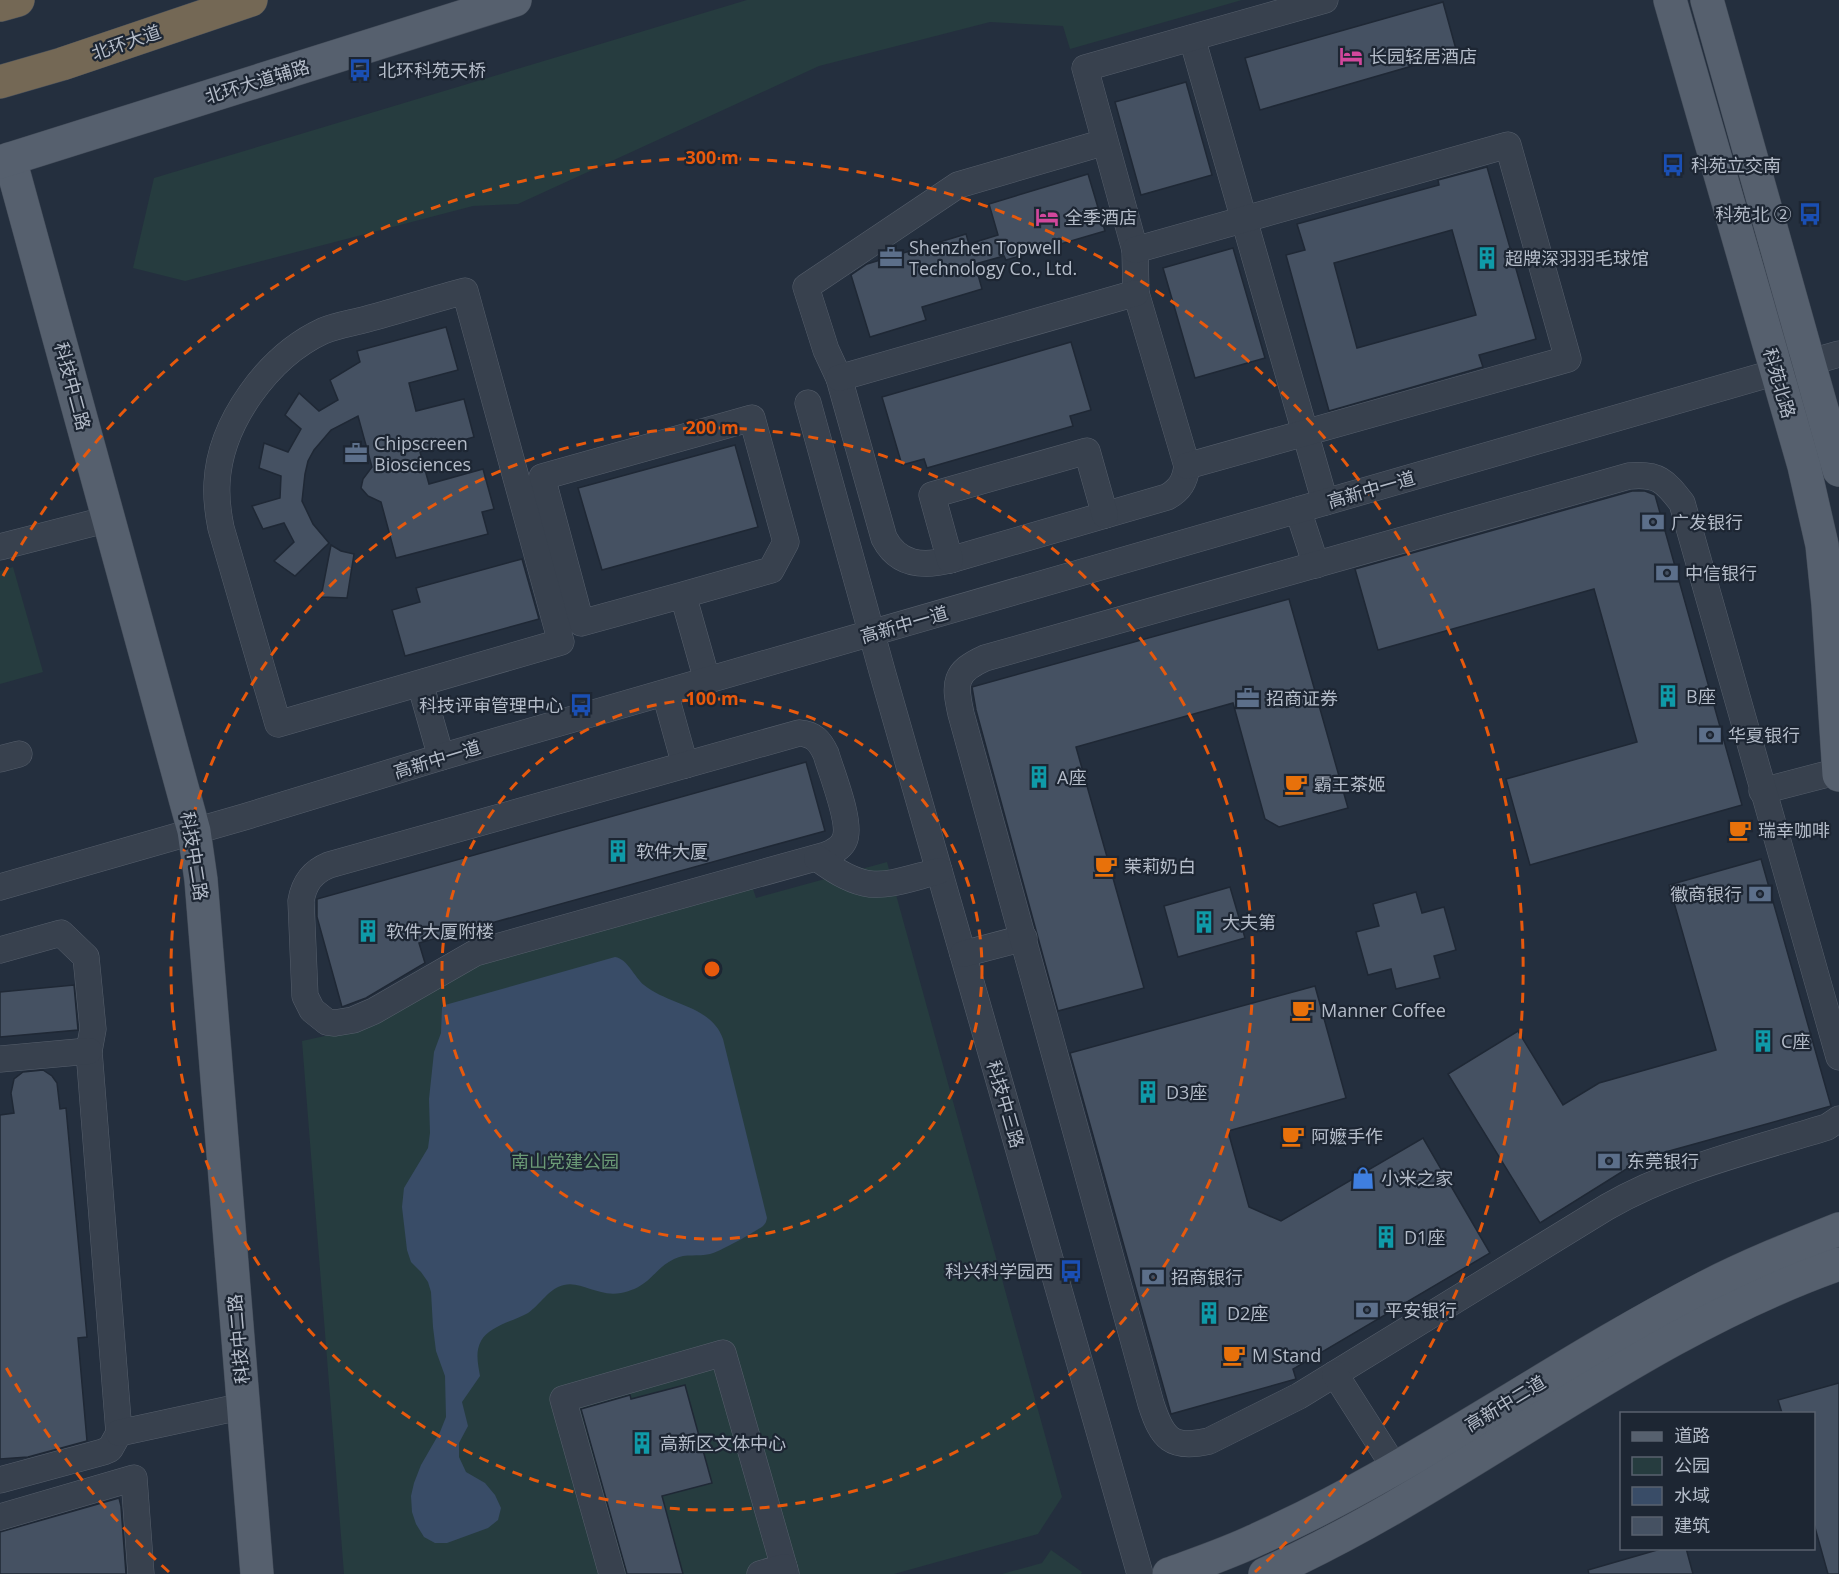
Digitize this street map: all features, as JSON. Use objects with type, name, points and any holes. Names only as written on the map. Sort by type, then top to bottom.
[{"type":"highway","points":[[0,5],[18,0]]},
{"type":"highway","name":"北环大道","points":[[0,82],[62,64],[252,1]]},
{"type":"highway","points":[[0,88],[62,64]]},
{"type":"main road","name":"北环大道辅路","points":[[5,160],[514,0]]},
{"type":"main road","name":"科苑北路","points":[[1670,0],[1804,466],[1822,545],[1839,773]]},
{"type":"main road","name":"科苑北路","points":[[1707,0],[1824,358],[1839,470]]},
{"type":"main road","name":"科技中二路","points":[[5,160],[110,519],[194,831],[201,880],[257,1574]]},
{"type":"main road","name":"高新中二道","points":[[1169,1574],[1257,1540],[1336,1501],[1706,1287],[1781,1252],[1839,1229]]},
{"type":"main road","name":"高新中二道","points":[[1265,1574],[1394,1506],[1679,1337],[1746,1303],[1839,1264]]},
{"type":"street","points":[[1105,142],[958,185],[806,287],[826,350],[839,378],[884,538],[896,555],[916,563],[950,560],[1167,497],[1175,493],[1182,485],[1187,466],[1136,292],[1135,250],[1086,68],[1325,0]]},
{"type":"street","points":[[1192,38],[1325,502]]},
{"type":"street","points":[[1135,250],[1508,145],[1568,359],[1187,466]]},
{"type":"street","points":[[465,291],[561,642],[420,683],[278,724],[221,528],[216,505],[217,480],[229,435],[256,384],[276,363],[301,343],[325,330],[465,291]]},
{"type":"street","points":[[839,378],[1136,292]]},
{"type":"street","name":"高新中一道","points":[[0,887],[441,757],[1824,358]]},
{"type":"street","name":"科技中三路","points":[[808,403],[1140,1574]]},
{"type":"street","points":[[752,418],[786,542],[771,570],[683,595],[581,623],[542,477],[752,418]]},
{"type":"street","points":[[950,560],[932,495],[1087,451],[1105,515]]},
{"type":"street","points":[[1839,1057],[1682,503],[1669,486],[1656,477],[1629,476],[985,658],[969,665],[961,672],[957,683],[961,714],[1151,1404],[1161,1432],[1170,1440],[1180,1444],[1209,1441],[1299,1396],[1631,1193],[1674,1174],[1827,1126],[1839,1119]]},
{"type":"street","points":[[1299,510],[1316,565]]},
{"type":"street","points":[[0,547],[110,519]]},
{"type":"street","points":[[683,595],[707,680]]},
{"type":"street","points":[[420,683],[441,757]]},
{"type":"street","points":[[665,693],[685,765]]},
{"type":"street","points":[[807,734],[816,738],[822,744],[826,754],[846,824],[847,832],[844,841],[837,850],[817,858],[475,953],[374,1011],[353,1020],[327,1022],[308,1005],[305,996],[301,901],[303,891],[317,870],[685,765],[789,735],[807,734]]},
{"type":"street","points":[[1762,791],[1839,773]]},
{"type":"street","points":[[817,858],[848,878],[874,886],[884,886],[939,871]]},
{"type":"street","points":[[0,950],[61,933],[86,957],[93,1029],[89,1050],[119,1433],[110,1449],[103,1452],[0,1480]]},
{"type":"street","points":[[963,954],[1024,938]]},
{"type":"street","points":[[0,1059],[89,1050]]},
{"type":"street","points":[[612,1574],[563,1399],[723,1353],[777,1572]]},
{"type":"street","points":[[1335,1374],[1395,1468]]},
{"type":"street","points":[[119,1433],[244,1406]]},
{"type":"street","points":[[0,1517],[134,1478],[141,1574]]},
{"type":"green space","points":[[747,0],[1242,0],[1070,49],[1063,26],[990,22],[819,66],[518,204],[473,206],[185,281],[133,268],[154,178]]},
{"type":"green space","points":[[13,567],[43,672],[0,684],[0,571]]},
{"type":"green space","name":"南山党建公园","points":[[887,862],[1062,1497],[1038,1534],[894,1574],[344,1574],[302,1041],[343,1032],[452,972],[752,886],[756,898]]},
{"type":"green space","points":[[1051,1550],[1082,1572],[1081,1574],[1002,1574],[1042,1563]]},
{"type":"water","points":[[615,957],[624,961],[640,982],[654,992],[700,1013],[717,1028],[723,1039],[767,1218],[763,1226],[714,1253],[674,1259],[639,1287],[612,1294],[577,1285],[564,1285],[549,1293],[528,1313],[490,1331],[479,1345],[480,1376],[462,1402],[468,1426],[459,1443],[459,1457],[466,1472],[485,1483],[495,1495],[501,1508],[498,1520],[488,1528],[447,1543],[435,1543],[424,1537],[416,1524],[412,1512],[411,1496],[421,1465],[446,1417],[445,1376],[436,1351],[431,1292],[428,1282],[411,1262],[407,1250],[402,1207],[404,1188],[428,1148],[429,1099],[434,1052],[441,1033],[442,1007]]},
{"type":"building","name":"长园轻居酒店","points":[[1443,2],[1457,53],[1260,110],[1245,58]]},
{"type":"building","points":[[1186,82],[1212,175],[1141,195],[1115,102]]},
{"type":"building","points":[[1487,167],[1536,339],[1479,355],[1483,367],[1329,411],[1286,255],[1305,250],[1297,224],[1439,185],[1438,180]],"holes":[[[1452,230],[1476,315],[1357,348],[1334,263]]]},
{"type":"building","points":[[1088,174],[1105,231],[1006,260],[1004,256],[975,264],[982,289],[922,307],[926,320],[870,337],[851,275],[867,264],[966,234],[969,244],[998,235],[989,204]]},
{"type":"building","points":[[1233,248],[1265,358],[1195,378],[1163,268]]},
{"type":"building","points":[[446,327],[458,370],[409,383],[416,411],[464,399],[474,437],[420,452],[429,484],[483,469],[494,509],[482,512],[488,534],[396,558],[381,502],[368,496],[361,488],[363,479],[372,467],[358,416],[331,430],[308,461],[302,501],[313,524],[329,543],[295,576],[274,561],[294,542],[284,523],[263,529],[252,506],[280,498],[281,476],[259,468],[264,443],[288,452],[301,429],[285,415],[299,393],[319,411],[338,400],[330,380],[360,362],[357,351]]},
{"type":"building","points":[[1071,342],[1091,410],[1070,416],[1073,426],[927,468],[924,459],[902,465],[882,397]]},
{"type":"building","points":[[735,445],[758,527],[602,570],[578,488]]},
{"type":"building","name":"B座","points":[[1632,491],[1645,491],[1655,495],[1742,805],[1530,865],[1506,779],[1637,742],[1594,589],[1378,650],[1355,569]]},
{"type":"building","points":[[331,545],[341,551],[354,554],[347,598],[321,597]]},
{"type":"building","points":[[522,559],[539,619],[405,656],[392,610],[420,602],[416,588]]},
{"type":"building","name":"A座","points":[[1289,599],[1348,808],[1279,827],[1265,819],[1233,703],[1076,747],[1144,988],[1058,1011],[976,710],[972,687]]},
{"type":"building","name":"软件大厦","points":[[806,762],[825,831],[419,943],[425,963],[366,998],[342,1007],[317,917],[317,899]]},
{"type":"building","name":"C座","points":[[1761,859],[1831,1106],[1644,1158],[1540,1223],[1448,1074],[1518,1031],[1563,1105],[1599,1083],[1716,1050],[1669,885]]},
{"type":"building","name":"大夫第","points":[[1230,887],[1245,938],[1178,957],[1164,906]]},
{"type":"building","points":[[1416,892],[1422,913],[1444,907],[1456,950],[1434,956],[1440,978],[1396,989],[1391,969],[1368,975],[1356,932],[1379,926],[1373,904]]},
{"type":"building","points":[[74,985],[78,1030],[0,1037],[0,992]]},
{"type":"building","points":[[1315,986],[1346,1098],[1228,1131],[1249,1207],[1281,1221],[1423,1138],[1490,1253],[1293,1369],[1296,1379],[1171,1414],[1070,1053]]},
{"type":"building","points":[[43,1070],[57,1083],[60,1109],[66,1108],[87,1337],[78,1338],[87,1441],[28,1457],[0,1459],[0,1115],[14,1113],[11,1093],[14,1079],[23,1072]]},
{"type":"building","points":[[1839,1383],[1839,1574],[1828,1574],[1815,1528],[1815,1412],[1782,1412],[1778,1400]]},
{"type":"building","name":"高新区文体中心","points":[[685,1385],[712,1483],[662,1496],[683,1574],[627,1574],[581,1409],[630,1395],[631,1399]]},
{"type":"building","points":[[119,1498],[126,1574],[0,1574],[0,1532]]},
{"type":"building","points":[[1657,1550],[1687,1550],[1693,1574],[1589,1574],[1588,1570]]},
{"type":"place","name":"长园轻居酒店","points":[[1351,56]]},
{"type":"place","name":"北环科苑天桥","points":[[360,70]]},
{"type":"place","name":"科苑立交南","points":[[1673,165]]},
{"type":"place","name":"科苑北 ②","points":[[1810,214]]},
{"type":"place","name":"全季酒店","points":[[1047,217]]},
{"type":"place","name":"Shenzhen Topwell Technology Co., Ltd.","points":[[891,257]]},
{"type":"place","name":"超牌深羽羽毛球馆","points":[[1487,258]]},
{"type":"place","name":"Chipscreen Biosciences","points":[[356,453]]},
{"type":"place","name":"广发银行","points":[[1653,522]]},
{"type":"place","name":"中信银行","points":[[1667,573]]},
{"type":"place","name":"B座","points":[[1668,696]]},
{"type":"place","name":"招商证券","points":[[1248,698]]},
{"type":"place","name":"科技评审管理中心","points":[[581,705]]},
{"type":"place","name":"华夏银行","points":[[1710,735]]},
{"type":"place","name":"A座","points":[[1039,777]]},
{"type":"place","name":"霸王茶姬","points":[[1296,784]]},
{"type":"place","name":"瑞幸咖啡","points":[[1740,830]]},
{"type":"place","name":"软件大厦","points":[[618,851]]},
{"type":"place","name":"茉莉奶白","points":[[1106,866]]},
{"type":"place","name":"徽商银行","points":[[1760,894]]},
{"type":"place","name":"大夫第","points":[[1204,922]]},
{"type":"place","name":"软件大厦附楼","points":[[368,931]]},
{"type":"place","name":"Manner Coffee","points":[[1303,1010]]},
{"type":"place","name":"C座","points":[[1763,1041]]},
{"type":"place","name":"D3座","points":[[1148,1092]]},
{"type":"place","name":"阿嬷手作","points":[[1293,1136]]},
{"type":"place","name":"东莞银行","points":[[1609,1161]]},
{"type":"place","name":"小米之家","points":[[1363,1178]]},
{"type":"place","name":"D1座","points":[[1386,1237]]},
{"type":"place","name":"科兴科学园西","points":[[1071,1271]]},
{"type":"place","name":"招商银行","points":[[1153,1277]]},
{"type":"place","name":"平安银行","points":[[1367,1310]]},
{"type":"place","name":"D2座","points":[[1209,1313]]},
{"type":"place","name":"M Stand","points":[[1234,1355]]},
{"type":"place","name":"高新区文体中心","points":[[642,1443]]}]
